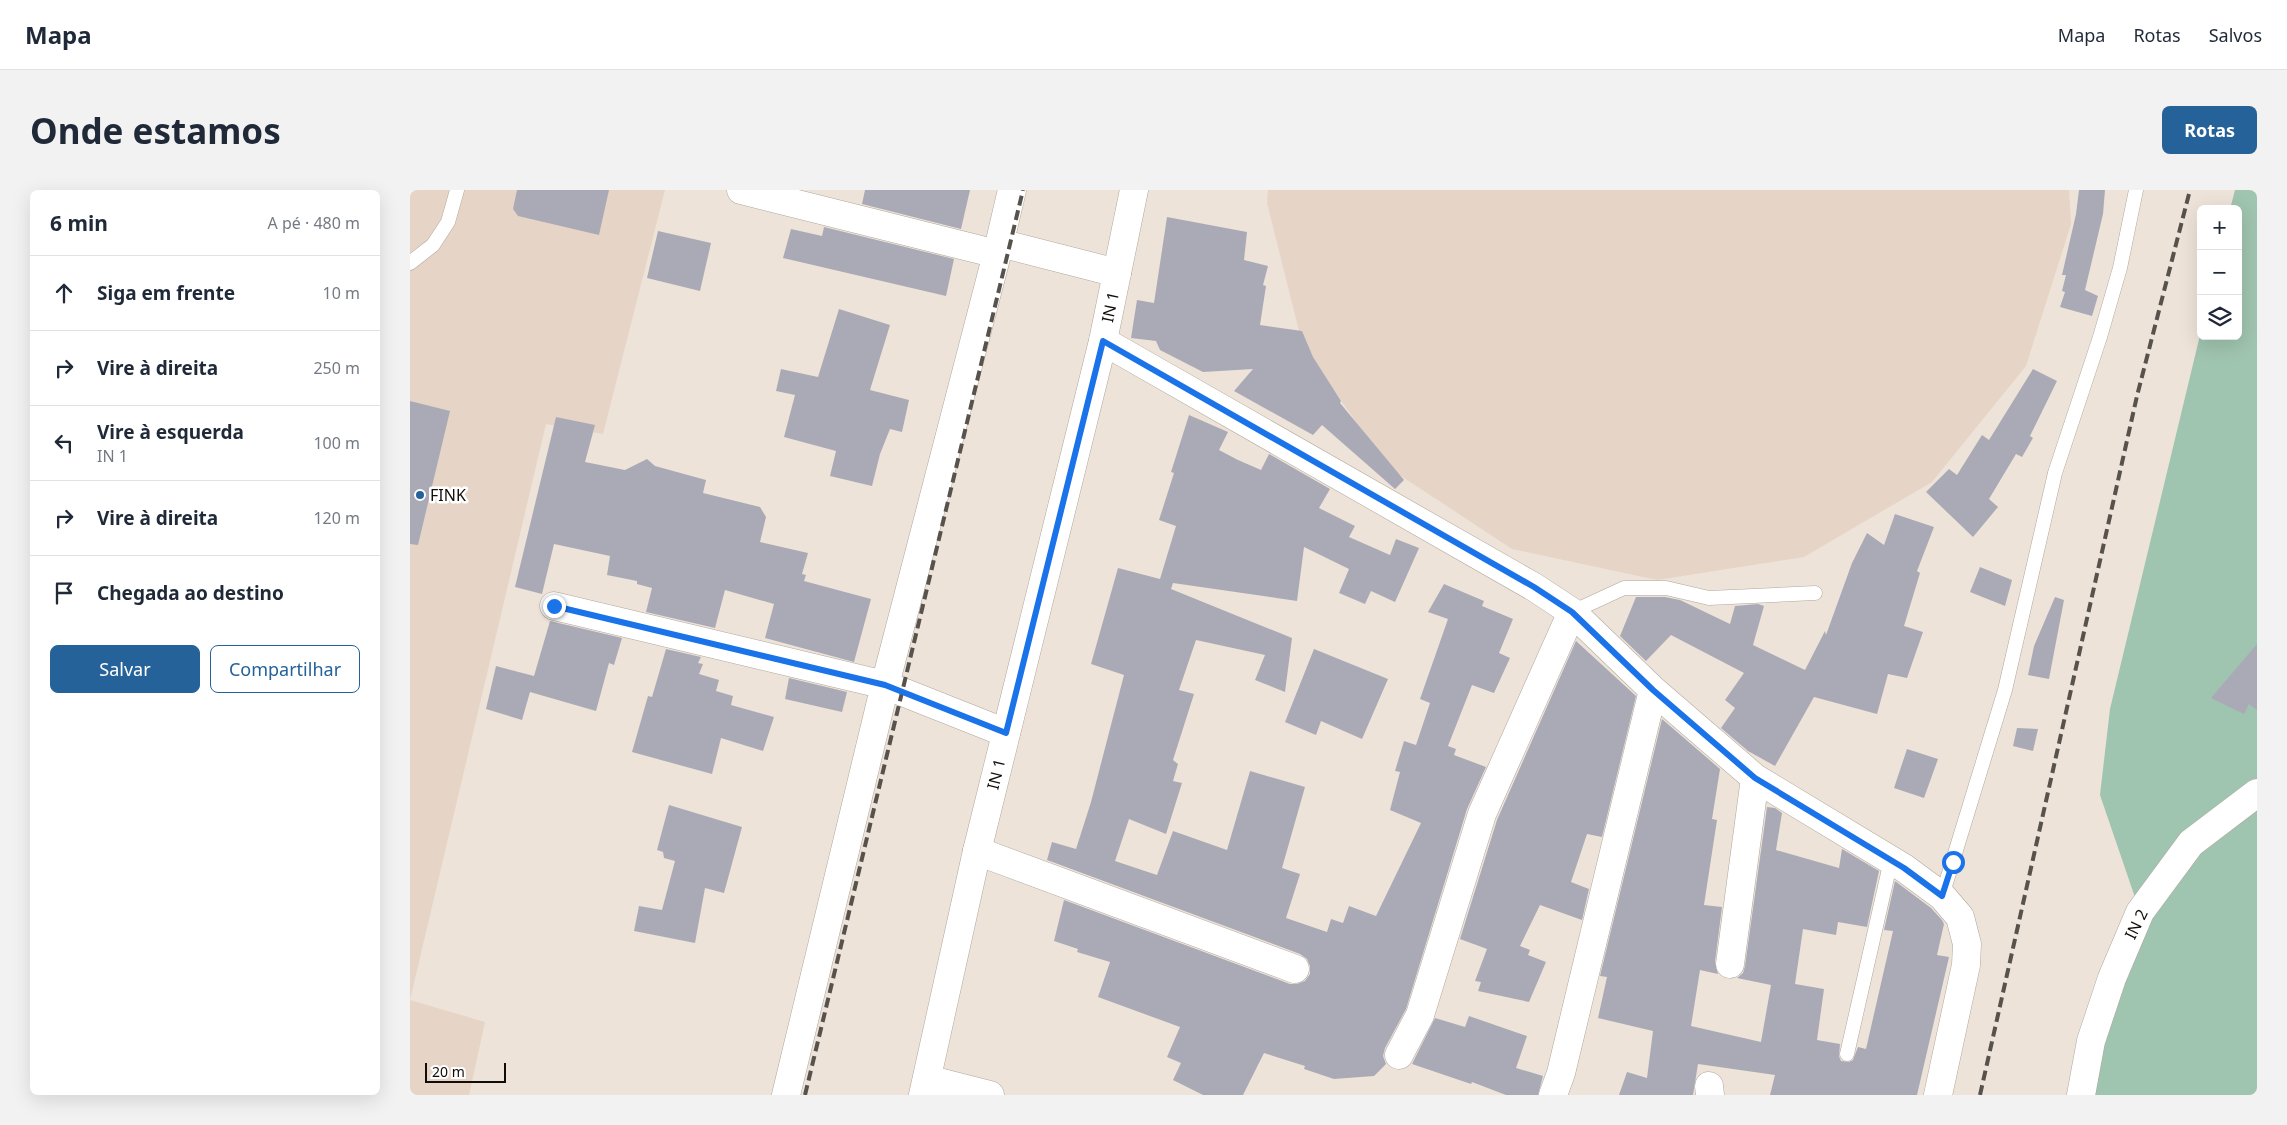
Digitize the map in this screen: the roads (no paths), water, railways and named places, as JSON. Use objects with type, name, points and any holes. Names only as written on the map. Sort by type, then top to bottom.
[{"type":"street","points":[[741,190],[998,249],[1117,273]]},
{"type":"street","points":[[786,1095],[885,685],[1012,190]]},
{"type":"street","name":"IN 1","points":[[925,1087],[977,851],[1103,341],[1134,190]]},
{"type":"street","points":[[1103,341],[1534,587],[1572,612],[1653,690],[1755,778],[1891,860],[1942,896],[1960,917],[1967,944],[1966,965],[1938,1095]]},
{"type":"street","points":[[554,606],[885,685],[1006,733]]},
{"type":"street","points":[[1399,1055],[1420,1014],[1482,814],[1572,612]]},
{"type":"street","points":[[1553,1095],[1561,1073],[1653,690]]},
{"type":"street","points":[[1730,964],[1755,778]]},
{"type":"street","name":"IN 2","points":[[2081,1095],[2091,1041],[2112,978],[2140,912],[2191,843],[2257,793]]},
{"type":"street","points":[[977,851],[1295,969]]},
{"type":"street","points":[[925,1087],[985,1094]]},
{"type":"lane","points":[[410,263],[433,245],[443,230],[448,222],[457,190]]},
{"type":"lane","points":[[1942,896],[2005,690],[2055,474],[2120,268],[2136,190]]},
{"type":"lane","points":[[1572,612],[1624,588],[1666,588],[1709,598],[1815,593]]},
{"type":"lane","points":[[1847,1054],[1891,860]]},
{"type":"railway","points":[[805,1095],[1023,190]]},
{"type":"railway","points":[[1980,1095],[2137,396],[2190,190]]},
{"type":"place","name":"FINK","points":[[420,495]]}]
